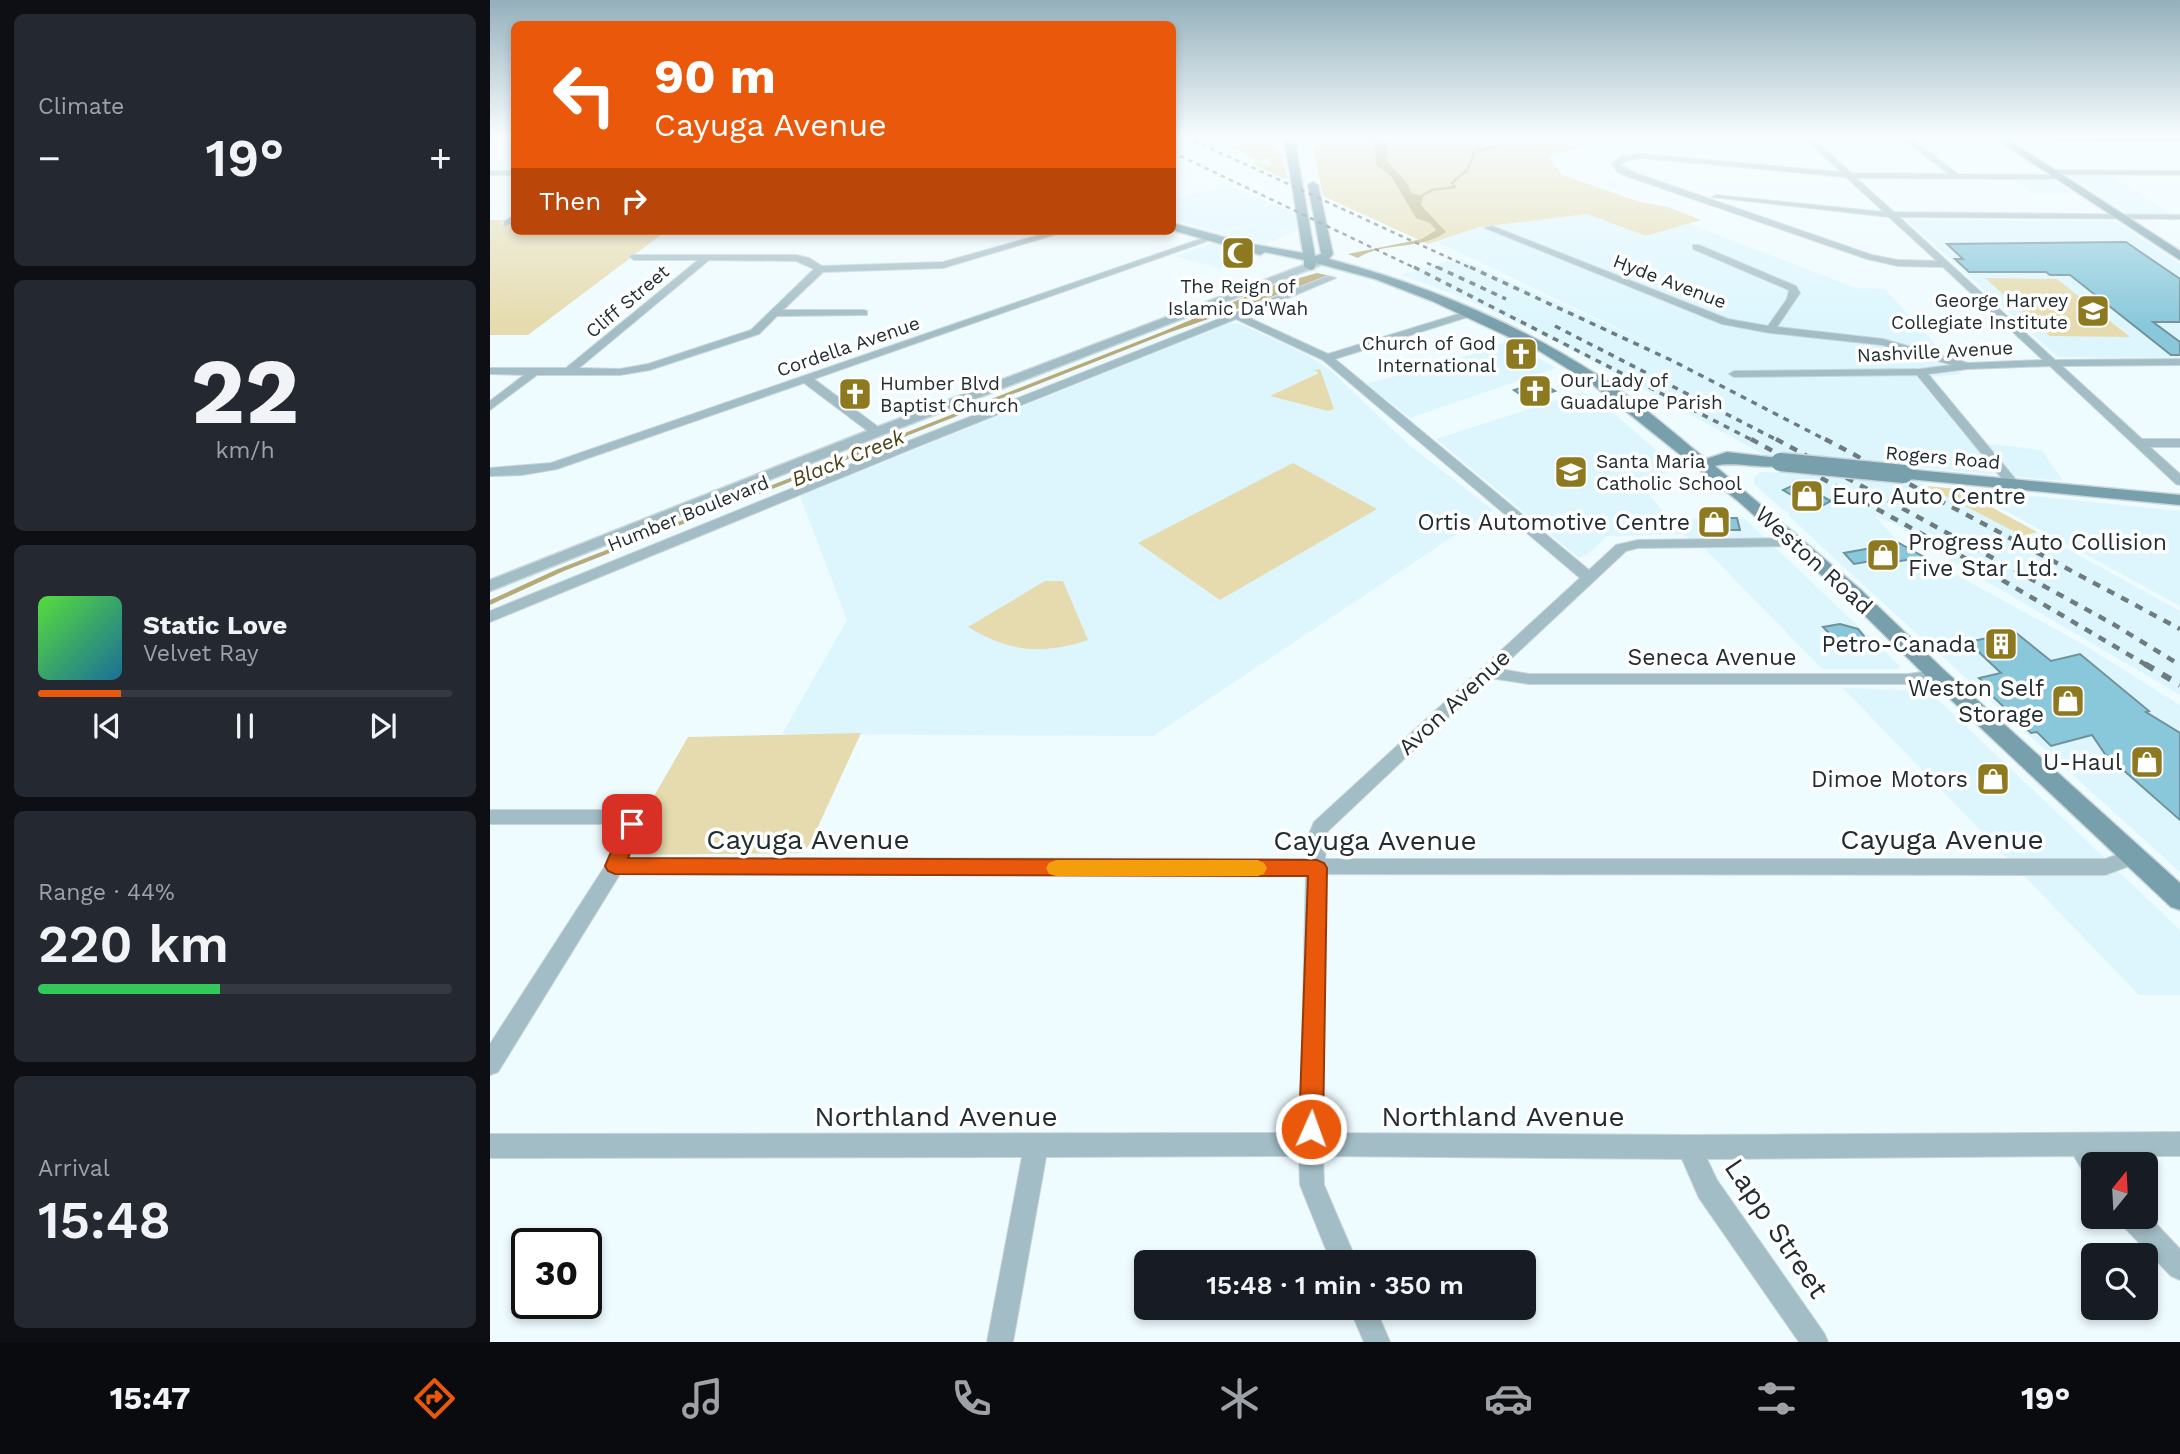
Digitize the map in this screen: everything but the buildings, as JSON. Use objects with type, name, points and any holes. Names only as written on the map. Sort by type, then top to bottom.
[{"type":"main road","points":[[1301,200],[1313,262],[1326,254],[1316,200]]},
{"type":"main road","points":[[2094,200],[2180,256]]},
{"type":"main road","name":"Weston Road","points":[[1176,227],[1294,260],[1379,276],[1471,313],[1546,349],[1597,381],[1744,497],[1854,594],[1937,675],[2180,899]]},
{"type":"main road","points":[[1268,248],[1294,249],[1303,245],[1308,237]]},
{"type":"main road","points":[[1323,237],[1339,257],[1379,276]]},
{"type":"main road","name":"Weston Road","points":[[1250,246],[1268,248],[1365,280],[1401,286]]},
{"type":"main road","name":"Rogers Road","points":[[1703,465],[1727,457],[2180,500]]},
{"type":"main road","points":[[1744,497],[1743,476],[1775,462]]},
{"type":"street","points":[[1705,200],[1880,260],[1944,264]]},
{"type":"street","points":[[1746,200],[1891,214],[2180,217]]},
{"type":"street","points":[[1876,200],[2180,481]]},
{"type":"street","name":"Hyde Avenue","points":[[1489,228],[1712,318],[1770,330],[1870,340],[1968,366]]},
{"type":"street","points":[[490,371],[620,372],[650,367],[755,332],[820,269],[943,265],[1049,235]]},
{"type":"street","name":"Cordella Avenue","points":[[490,471],[522,471],[552,466],[1215,237]]},
{"type":"street","points":[[1696,247],[1787,283],[1793,288],[1795,293],[1792,299],[1770,330]]},
{"type":"street","points":[[634,257],[796,258],[815,264],[820,269]]},
{"type":"street","name":"Cliff Street","points":[[569,372],[706,258]]},
{"type":"street","name":"Humber Boulevard","points":[[490,586],[1313,262]]},
{"type":"street","name":"Humber Boulevard","points":[[490,617],[1331,278]]},
{"type":"street","points":[[775,313],[864,313]]},
{"type":"street","points":[[1327,358],[1471,313]]},
{"type":"street","points":[[1236,315],[1327,358],[1588,577]]},
{"type":"street","points":[[1918,351],[1927,364],[1926,369],[1920,372],[2013,484]]},
{"type":"street","name":"Nashville Avenue","points":[[1734,373],[1920,372],[1968,366],[2180,362]]},
{"type":"street","points":[[490,407],[534,372]]},
{"type":"street","points":[[806,379],[877,432]]},
{"type":"street","points":[[2140,443],[2180,443]]},
{"type":"street","name":"Avon Avenue","points":[[1339,1250],[1312,1185],[1316,839],[1320,827],[1621,548],[1638,544],[1795,542]]},
{"type":"street","name":"Seneca Avenue","points":[[1486,672],[1529,679],[1908,679],[1937,675]]},
{"type":"street","points":[[490,817],[618,817],[632,824],[615,866],[490,1064]]},
{"type":"street","name":"Cayuga Avenue","points":[[615,866],[2105,867],[2133,857]]},
{"type":"street","points":[[2080,1144],[2085,1152]]},
{"type":"street","name":"Northland Avenue","points":[[490,1146],[1689,1147],[2180,1144]]},
{"type":"street","points":[[1000,1342],[1036,1146]]},
{"type":"street","name":"Lapp Street","points":[[1689,1147],[1708,1189],[1815,1342]]},
{"type":"street","points":[[2143,1229],[2180,1267]]},
{"type":"street","points":[[1368,1320],[1377,1342]]},
{"type":"shaded area","points":[[1176,200],[1261,200],[1295,213],[1296,231],[1265,244],[1176,221]]},
{"type":"shaded area","points":[[1331,200],[1633,200],[1668,207],[1701,220],[1646,236],[1587,214],[1480,227],[1428,244]]},
{"type":"shaded area","points":[[2107,200],[2149,200],[2172,214],[2129,214]]},
{"type":"shaded area","points":[[1587,214],[1646,236],[1690,224],[1856,288],[1885,289],[1962,374],[1917,378],[1970,442],[2042,450],[2063,481],[1885,464],[2023,536],[2037,532],[2180,611],[2180,695],[1940,554],[1899,526],[1874,515],[1899,543],[2084,645],[2180,705],[2180,872],[1849,572],[1788,515],[1791,514],[1754,484],[1754,477],[1761,472],[1798,473],[1542,334],[1467,299],[1402,275],[1458,258],[1666,351],[1437,242],[1480,227]]},
{"type":"shaded area","points":[[490,220],[506,220],[501,224],[511,224],[511,235],[661,235],[528,335],[490,335]]},
{"type":"shaded area","name":"George Harvey Collegiate Institute","points":[[1907,220],[2115,221],[2180,264],[2180,358],[2058,357]]},
{"type":"shaded area","points":[[1213,243],[1253,254],[1219,268],[1175,256]]},
{"type":"shaded area","points":[[1985,278],[2057,279],[2130,337],[2050,336]]},
{"type":"shaded area","points":[[1230,323],[1241,324],[1307,355],[1330,370],[1408,444],[1493,510],[1153,736],[782,734],[847,620],[800,496]]},
{"type":"shaded area","points":[[1508,341],[1556,368],[1410,418],[1367,384],[1473,354]]},
{"type":"shaded area","points":[[1320,369],[1334,409],[1328,411],[1270,396],[1319,373],[1314,370]]},
{"type":"shaded area","name":"Santa Maria Catholic School","points":[[1582,392],[1599,400],[1676,468],[1657,477],[1647,492],[1669,518],[1745,519],[1900,666],[1898,669],[1822,669],[1705,549],[1683,534],[1607,536],[1589,553],[1579,558],[1436,439]]},
{"type":"shaded area","points":[[1293,463],[1377,509],[1220,600],[1138,543]]},
{"type":"shaded area","points":[[1926,486],[1958,489],[2037,532],[2023,536]]},
{"type":"shaded area","points":[[2002,493],[2180,511],[2180,606],[1993,504],[2004,499]]},
{"type":"shaded area","points":[[1045,581],[1063,581],[1088,640],[1056,648],[1027,649],[998,642],[968,627]]},
{"type":"shaded area","points":[[1843,688],[1929,691],[2180,930],[2180,995],[2139,995]]},
{"type":"shaded area","points":[[861,733],[810,844],[802,853],[630,855],[638,824],[688,737]]},
{"type":"water","points":[[1405,200],[1422,200],[1421,205],[1446,232],[1425,242],[1379,249],[1358,258],[1348,254],[1422,239],[1436,230],[1430,223],[1416,218]]},
{"type":"water","name":"Black Creek","points":[[1317,273],[1331,276],[1168,333],[564,571],[490,605],[490,600],[558,569],[1162,332],[1271,286]]},
{"type":"railway","points":[[1272,200],[1417,269]]},
{"type":"railway","points":[[1322,200],[1473,269]]},
{"type":"railway","points":[[1427,263],[1441,269]]},
{"type":"railway","points":[[1414,267],[1754,441]]},
{"type":"railway","points":[[1437,267],[1506,299]]},
{"type":"railway","points":[[1470,267],[1673,361],[1828,441]]},
{"type":"railway","points":[[1555,326],[1779,441]]},
{"type":"railway","points":[[1751,439],[1958,554],[2148,666]]},
{"type":"railway","points":[[1776,439],[2113,624],[2180,665]]},
{"type":"railway","points":[[1825,439],[2180,629]]},
{"type":"railway","points":[[2145,664],[2180,685]]},
{"type":"slow traffic","points":[[1056,868],[1258,868]]},
{"type":"place","name":"The Reign of Islamic Da'Wah","points":[[1238,253]]},
{"type":"place","name":"George Harvey Collegiate Institute","points":[[2093,311]]},
{"type":"place","name":"Church of God International","points":[[1521,354]]},
{"type":"place","name":"Our Lady of Guadalupe Parish","points":[[1535,391]]},
{"type":"place","name":"Humber Blvd Baptist Church","points":[[855,394]]},
{"type":"place","name":"Santa Maria Catholic School","points":[[1571,472]]},
{"type":"place","name":"Euro Auto Centre","points":[[1807,496]]},
{"type":"place","name":"Ortis Automotive Centre","points":[[1714,522]]},
{"type":"place","name":"Progress Auto Collision Five Star Ltd.","points":[[1883,555]]},
{"type":"place","name":"Petro-Canada","points":[[2001,644]]},
{"type":"place","name":"Weston Self Storage","points":[[2068,701]]},
{"type":"place","name":"U-Haul","points":[[2147,762]]},
{"type":"place","name":"Dimoe Motors","points":[[1993,779]]},
{"type":"route","points":[[632,824],[615,866],[1317,868],[1311,1129]]}]
